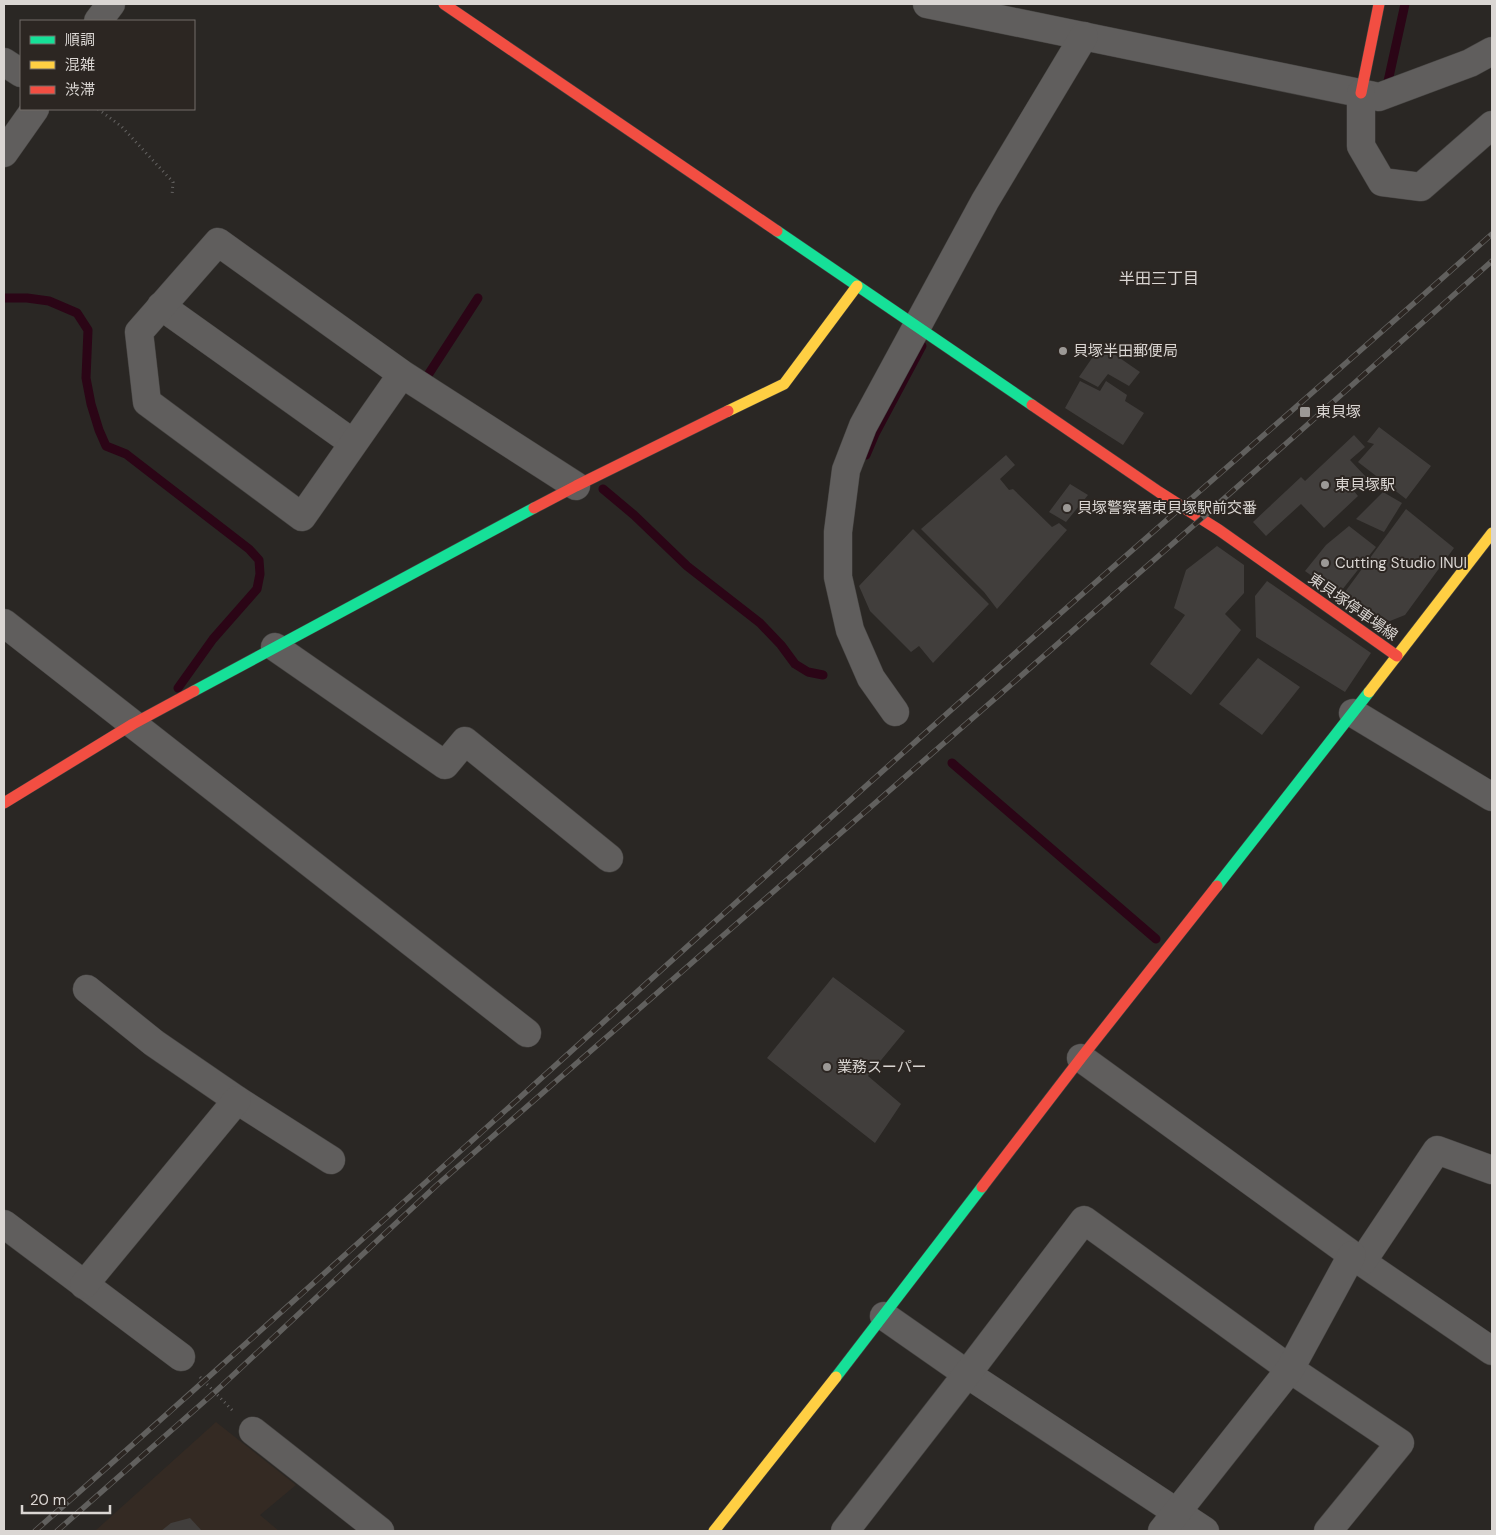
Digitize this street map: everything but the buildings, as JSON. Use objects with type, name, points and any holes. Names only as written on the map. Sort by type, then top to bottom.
[{"type":"street","points":[[99,20],[111,4]]},
{"type":"street","name":"東貝塚停車場線","points":[[444,4],[1159,492],[1219,530],[1397,656],[1492,533]]},
{"type":"street","points":[[927,4],[1379,97],[1470,63],[1492,51]]},
{"type":"street","points":[[1379,4],[1360,93],[1361,146],[1382,182],[1421,186],[1492,125]]},
{"type":"street","points":[[894,712],[871,678],[850,630],[838,577],[838,532],[846,470],[863,426],[918,328],[985,201],[1084,36]]},
{"type":"street","points":[[4,62],[20,72]]},
{"type":"street","points":[[4,153],[35,110]]},
{"type":"street","points":[[402,374],[302,518],[147,402],[139,332],[218,242],[402,374],[576,486]]},
{"type":"street","points":[[4,803],[133,724],[576,486],[784,384],[857,286]]},
{"type":"street","points":[[161,306],[353,443]]},
{"type":"street","points":[[4,623],[527,1033]]},
{"type":"street","points":[[275,648],[445,765],[465,741],[609,858]]},
{"type":"street","points":[[714,1531],[884,1316],[1081,1058],[1397,656]]},
{"type":"street","points":[[1353,714],[1492,797]]},
{"type":"street","points":[[87,989],[154,1043],[237,1100],[331,1160]]},
{"type":"street","points":[[1081,1058],[1357,1259],[1492,1351]]},
{"type":"street","points":[[84,1285],[237,1100]]},
{"type":"street","points":[[1170,1522],[1290,1368],[1357,1259],[1437,1150],[1492,1170]]},
{"type":"street","points":[[845,1531],[1084,1220],[1290,1368],[1400,1443],[1328,1531]]},
{"type":"street","points":[[4,1224],[180,1357]]},
{"type":"street","points":[[884,1316],[1170,1522],[1205,1531]]},
{"type":"street","points":[[253,1431],[380,1531]]},
{"type":"path","points":[[99,110],[121,126],[173,182],[172,196]]},
{"type":"path","points":[[180,1357],[253,1431]]},
{"type":"shaded area","points":[[216,1422],[296,1485],[260,1515],[279,1531],[95,1531]]},
{"type":"waterway","points":[[1387,86],[1405,4]]},
{"type":"waterway","points":[[4,298],[27,298],[49,301],[77,313],[88,330],[86,378],[91,404],[106,446],[126,454],[249,549],[259,560],[260,574],[257,589],[213,639],[178,688]]},
{"type":"waterway","points":[[428,375],[478,298]]},
{"type":"waterway","points":[[866,455],[875,434],[922,346]]},
{"type":"waterway","points":[[603,489],[634,515],[687,566],[760,623],[781,645],[795,664],[808,672],[823,675]]},
{"type":"waterway","points":[[952,763],[1156,939]]},
{"type":"railway","points":[[35,1531],[795,849],[1492,234]]},
{"type":"railway","points":[[57,1531],[215,1392],[437,1185],[1201,519],[1492,261]]},
{"type":"traffic: fast","points":[[777,231],[1032,405]]},
{"type":"traffic: fast","points":[[194,691],[534,508]]},
{"type":"traffic: fast","points":[[1217,886],[1369,692]]},
{"type":"traffic: fast","points":[[836,1377],[982,1187]]},
{"type":"traffic: slow","points":[[728,411],[784,384],[857,286]]},
{"type":"traffic: slow","points":[[1369,692],[1492,533]]},
{"type":"traffic: slow","points":[[714,1531],[836,1377]]},
{"type":"traffic: jam","points":[[444,4],[777,231]]},
{"type":"traffic: jam","points":[[1361,93],[1379,4]]},
{"type":"traffic: jam","points":[[1032,405],[1159,492],[1219,530],[1397,656]]},
{"type":"traffic: jam","points":[[534,508],[728,411]]},
{"type":"traffic: jam","points":[[4,803],[133,724],[194,691]]},
{"type":"traffic: jam","points":[[982,1187],[1217,886]]},
{"type":"place","name":"貝塚半田郵便局","points":[[1063,351]]},
{"type":"place","name":"東貝塚","points":[[1305,412]]},
{"type":"place","name":"東貝塚駅","points":[[1325,485]]},
{"type":"place","name":"貝塚警察署東貝塚駅前交番","points":[[1067,508]]},
{"type":"place","name":"Cutting Studio INUI","points":[[1325,563]]},
{"type":"place","name":"業務スーパー","points":[[827,1067]]},
{"type":"district","name":"半田三丁目","points":[[1159,278]]}]
